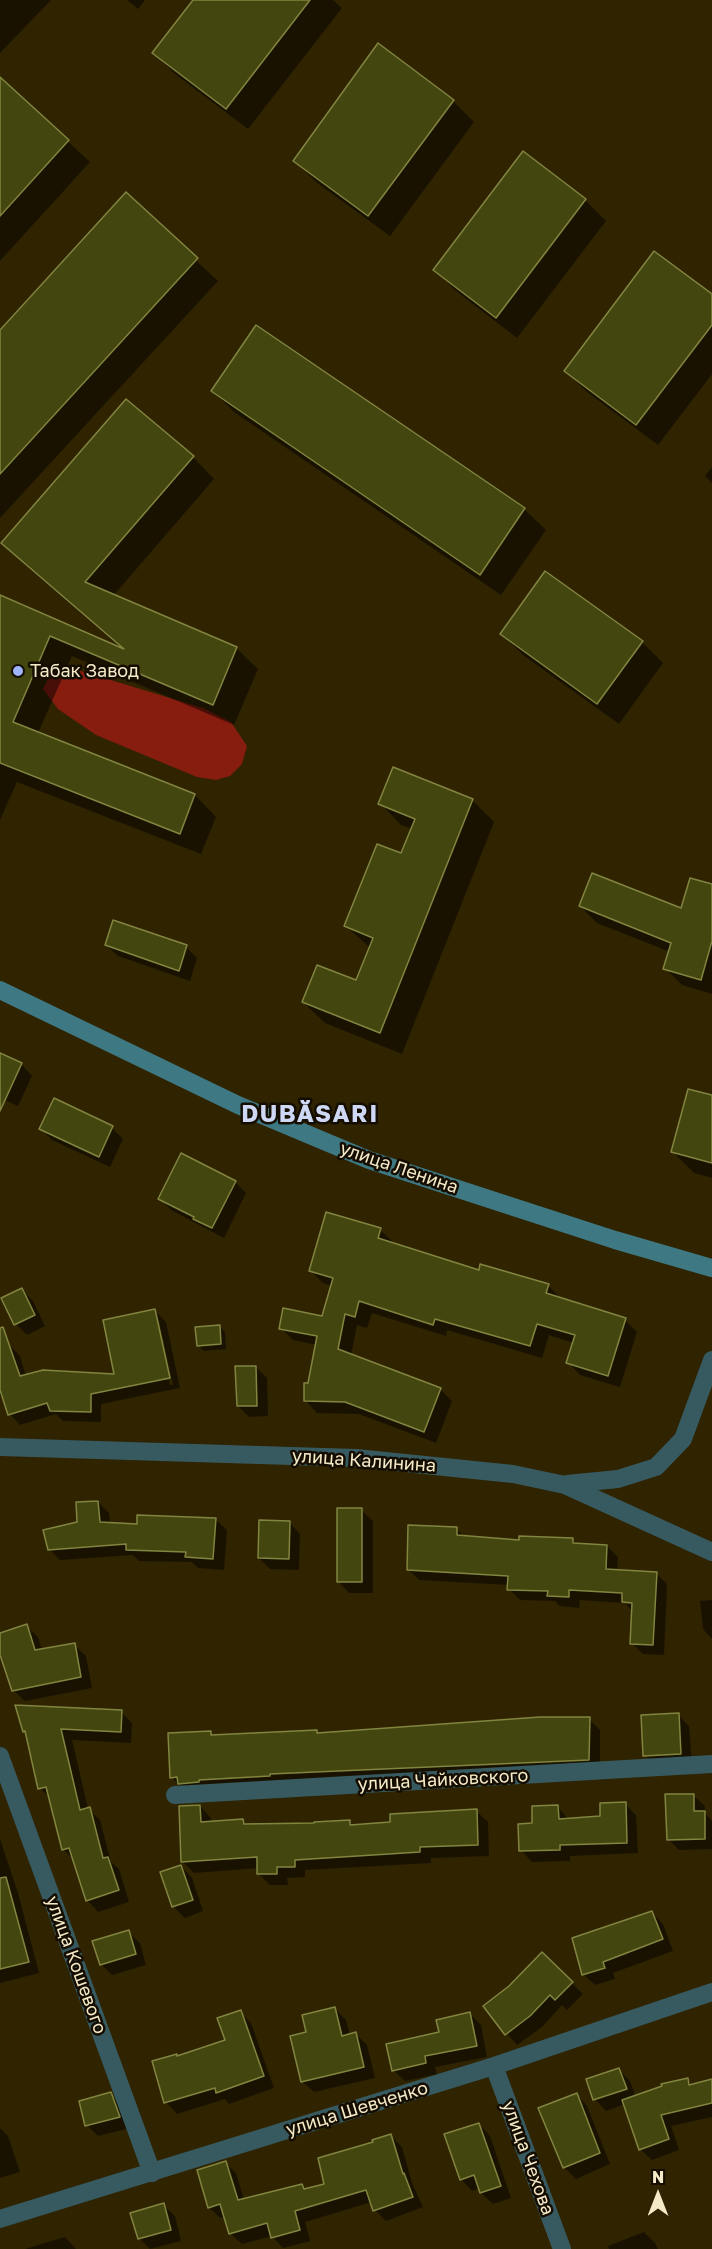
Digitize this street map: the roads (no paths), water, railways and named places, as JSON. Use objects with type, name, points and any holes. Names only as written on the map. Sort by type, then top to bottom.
[{"type":"street","name":"улица Ленина","points":[[0,990],[238,1105],[369,1160],[712,1269]]},
{"type":"street","points":[[566,1485],[618,1479],[656,1467],[683,1439],[712,1360]]},
{"type":"street","name":"улица Калинина","points":[[0,1447],[356,1458],[513,1474],[566,1485],[712,1552]]},
{"type":"street","name":"улица Кошевого","points":[[0,1756],[152,2173]]},
{"type":"street","name":"улица Чайковского","points":[[175,1795],[712,1764]]},
{"type":"street","name":"улица Шевченко","points":[[0,2219],[494,2066],[712,1992]]},
{"type":"street","name":"улица Чехова","points":[[494,2066],[562,2249]]},
{"type":"place","name":"Табак Завод","points":[[18,671]]},
{"type":"district","name":"DUBĂSARI","points":[[310,1114]]}]
